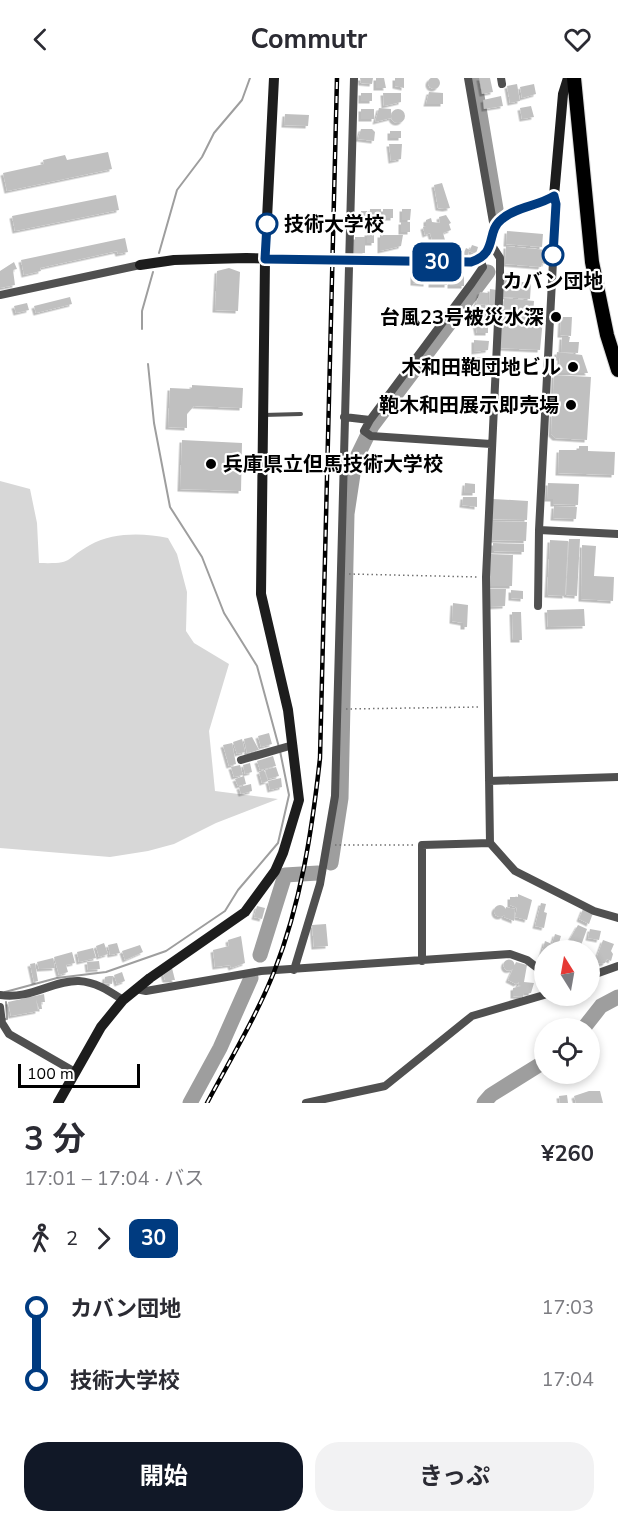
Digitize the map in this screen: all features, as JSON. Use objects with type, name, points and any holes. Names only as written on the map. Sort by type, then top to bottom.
[{"type":"highway","points":[[574,78],[592,262],[607,335],[618,370]]},
{"type":"street","points":[[58,1103],[101,1027],[123,1000],[245,912],[284,853],[299,800],[293,745],[261,594],[265,259],[274,78]]},
{"type":"street","points":[[294,970],[320,884],[336,796],[354,78]]},
{"type":"street","points":[[0,295],[140,265],[174,260],[471,262],[480,259],[492,244],[494,228],[468,78]]},
{"type":"street","points":[[538,606],[539,530],[556,204],[554,196],[563,94],[568,78]]},
{"type":"street","points":[[494,228],[501,219],[554,196]]},
{"type":"street","points":[[492,244],[500,258],[500,279],[486,577],[490,843],[515,871],[594,911],[618,918]]},
{"type":"street","points":[[480,259],[483,267],[370,420],[368,434],[491,444]]},
{"type":"street","points":[[344,417],[370,420]]},
{"type":"street","points":[[539,530],[618,534]]},
{"type":"street","points":[[241,760],[293,745]]},
{"type":"street","points":[[489,780],[618,777]]},
{"type":"street","points":[[422,961],[422,845],[490,843]]},
{"type":"street","points":[[136,989],[146,991],[261,971],[510,954],[526,960],[534,966]]},
{"type":"street","points":[[600,972],[618,966]]},
{"type":"street","points":[[0,995],[24,996],[77,981],[104,988],[123,1000]]},
{"type":"street","points":[[306,1103],[385,1086],[472,1016],[534,998]]},
{"type":"street","points":[[0,1006],[2,1020],[9,1034],[75,1072]]},
{"type":"lane","points":[[262,415],[302,414]]},
{"type":"path","points":[[351,574],[486,577]]},
{"type":"path","points":[[347,709],[489,706]]},
{"type":"path","points":[[337,845],[422,845]]},
{"type":"shaded area","points":[[0,481],[30,489],[37,523],[39,563],[64,562],[90,545],[119,536],[149,535],[168,538],[177,554],[187,592],[186,631],[194,643],[229,664],[209,731],[215,791],[278,799],[216,823],[174,844],[148,851],[110,857],[0,848]]},
{"type":"building","points":[[436,77],[440,83],[436,89],[432,89],[428,81]]},
{"type":"building","points":[[360,78],[373,78],[372,84],[361,83]]},
{"type":"building","points":[[376,78],[384,78],[386,88],[376,88]]},
{"type":"building","points":[[395,78],[404,78],[404,88],[395,86]]},
{"type":"building","points":[[479,78],[490,78],[493,92],[482,94]]},
{"type":"building","points":[[517,84],[520,101],[510,103],[507,86]]},
{"type":"building","points":[[534,84],[536,94],[522,98],[520,87]]},
{"type":"building","points":[[429,92],[443,93],[443,104],[426,104]]},
{"type":"building","points":[[361,93],[372,93],[372,101],[361,101]]},
{"type":"building","points":[[383,93],[401,93],[401,102],[384,106]]},
{"type":"building","points":[[501,96],[503,106],[484,109],[483,100]]},
{"type":"building","points":[[531,106],[534,117],[522,119],[520,108]]},
{"type":"building","points":[[379,108],[391,109],[391,118],[375,122]]},
{"type":"building","points":[[361,109],[374,109],[374,119],[361,119]]},
{"type":"building","points":[[398,109],[403,111],[405,116],[403,121],[398,123],[393,121],[391,116],[393,111]]},
{"type":"building","points":[[285,114],[309,115],[308,126],[284,125]]},
{"type":"building","points":[[361,129],[372,129],[375,132],[374,141],[358,139]]},
{"type":"building","points":[[390,131],[401,131],[401,138],[390,138]]},
{"type":"building","points":[[389,144],[402,144],[401,159],[391,161]]},
{"type":"building","points":[[108,152],[112,169],[7,191],[3,173],[44,164],[43,160],[65,155],[67,160]]},
{"type":"building","points":[[442,183],[450,208],[438,208],[434,185]]},
{"type":"building","points":[[116,195],[119,210],[15,231],[12,216]]},
{"type":"building","points":[[370,209],[381,209],[381,220],[369,220]]},
{"type":"building","points":[[383,209],[393,209],[393,218],[383,218]]},
{"type":"building","points":[[402,209],[411,209],[410,220],[402,220]]},
{"type":"building","points":[[361,211],[367,211],[367,225],[361,222],[362,225],[357,225],[357,216],[361,216]]},
{"type":"building","points":[[446,215],[451,223],[449,224],[451,230],[443,233],[447,247],[436,253],[430,233],[425,235],[423,227],[426,226],[426,220],[431,218],[432,222],[440,223],[439,217]]},
{"type":"building","points":[[401,222],[410,222],[410,232],[401,232]]},
{"type":"building","points":[[507,231],[543,234],[542,247],[506,244]]},
{"type":"building","points":[[367,233],[374,233],[374,243],[367,243]]},
{"type":"building","points":[[380,235],[403,235],[401,246],[380,251]]},
{"type":"building","points":[[355,237],[365,237],[365,253],[355,253]]},
{"type":"building","points":[[125,238],[128,252],[118,254],[117,251],[40,268],[41,271],[24,275],[21,260]]},
{"type":"building","points":[[472,245],[478,247],[476,254],[469,251],[467,257],[463,255],[466,248],[470,250]]},
{"type":"building","points":[[506,246],[547,250],[545,264],[542,263],[541,267],[505,264]]},
{"type":"building","points":[[421,249],[432,249],[433,257],[421,257]]},
{"type":"building","points":[[14,262],[17,269],[13,270],[15,285],[0,288],[0,271]]},
{"type":"building","points":[[229,268],[240,272],[238,311],[215,310],[217,271]]},
{"type":"building","points":[[413,271],[426,272],[426,284],[413,283]]},
{"type":"building","points":[[432,271],[448,272],[447,285],[431,285]]},
{"type":"building","points":[[450,273],[464,274],[464,286],[450,286]]},
{"type":"building","points":[[506,273],[515,273],[515,280],[506,279]]},
{"type":"building","points":[[504,280],[531,283],[530,299],[503,297]]},
{"type":"building","points":[[490,289],[497,290],[496,306],[489,305]]},
{"type":"building","points":[[480,292],[488,293],[488,305],[476,304]]},
{"type":"building","points":[[70,297],[72,304],[36,313],[34,306]]},
{"type":"building","points":[[504,298],[534,301],[533,315],[503,313]]},
{"type":"building","points":[[27,303],[29,310],[16,313],[14,306]]},
{"type":"building","points":[[476,307],[490,307],[490,318],[476,318]]},
{"type":"building","points":[[502,315],[543,319],[540,350],[500,348]]},
{"type":"building","points":[[561,317],[572,317],[571,336],[560,335]]},
{"type":"building","points":[[475,323],[488,323],[488,333],[477,333]]},
{"type":"building","points":[[562,337],[570,337],[569,342],[579,342],[578,353],[561,352]]},
{"type":"building","points":[[474,340],[489,341],[488,350],[474,352]]},
{"type":"building","name":"木和田鞄団地ビル","points":[[557,352],[582,355],[588,373],[559,373],[560,358],[556,358]]},
{"type":"building","points":[[473,357],[487,357],[490,373],[472,369]]},
{"type":"building","name":"鞄木和田展示即売場","points":[[554,375],[591,377],[587,440],[555,438],[551,434]]},
{"type":"building","points":[[192,385],[243,388],[242,408],[194,406],[187,414],[187,428],[168,427],[170,388],[192,389]]},
{"type":"building","points":[[182,440],[242,443],[241,491],[180,489]]},
{"type":"building","points":[[579,446],[588,446],[588,451],[615,452],[614,475],[558,473],[559,450],[579,450]]},
{"type":"building","points":[[465,483],[475,484],[475,493],[464,493]]},
{"type":"building","points":[[548,483],[579,484],[578,505],[553,504],[553,499],[547,499]]},
{"type":"building","points":[[463,497],[477,497],[477,507],[462,505]]},
{"type":"building","points":[[493,499],[528,501],[527,520],[492,519]]},
{"type":"building","points":[[554,506],[577,507],[576,519],[553,518]]},
{"type":"building","points":[[491,521],[527,522],[526,541],[491,540]]},
{"type":"building","points":[[569,539],[580,539],[577,596],[566,595]]},
{"type":"building","points":[[550,540],[568,541],[565,596],[547,595]]},
{"type":"building","points":[[493,543],[524,544],[524,552],[493,551]]},
{"type":"building","points":[[582,545],[596,546],[594,576],[614,577],[613,601],[581,599]]},
{"type":"building","points":[[491,554],[513,555],[512,586],[489,586]]},
{"type":"building","points":[[489,589],[506,589],[505,606],[488,607]]},
{"type":"building","points":[[511,590],[523,591],[523,599],[511,598]]},
{"type":"building","points":[[453,603],[468,605],[467,627],[463,627],[463,623],[452,621]]},
{"type":"building","points":[[584,609],[585,626],[548,627],[547,610]]},
{"type":"building","points":[[512,612],[521,612],[522,640],[513,640]]},
{"type":"building","points":[[269,733],[272,744],[261,747],[258,736]]},
{"type":"building","points":[[252,737],[259,750],[247,753],[244,739]]},
{"type":"building","points":[[242,739],[245,752],[237,754],[233,742]]},
{"type":"building","points":[[232,743],[236,764],[229,766],[223,745]]},
{"type":"building","points":[[273,756],[276,766],[260,770],[257,761]]},
{"type":"building","points":[[250,763],[252,772],[245,774],[243,765]]},
{"type":"building","points":[[240,765],[243,775],[234,777],[231,767]]},
{"type":"building","points":[[276,767],[279,776],[268,779],[265,770]]},
{"type":"building","points":[[264,770],[268,781],[262,783],[259,772]]},
{"type":"building","points":[[244,776],[246,784],[238,786],[235,779]]},
{"type":"building","points":[[281,778],[282,787],[270,790],[268,781]]},
{"type":"building","points":[[251,784],[252,791],[241,794],[239,787]]},
{"type":"building","points":[[518,894],[532,900],[527,920],[515,917],[517,908],[510,905],[510,897],[518,897]]},
{"type":"building","points":[[541,903],[546,904],[544,928],[535,926]]},
{"type":"building","points":[[502,905],[506,911],[502,917],[498,917],[494,909]]},
{"type":"building","points":[[257,906],[265,908],[262,919],[254,917]]},
{"type":"building","points":[[506,907],[515,909],[514,921],[504,917]]},
{"type":"building","points":[[583,909],[593,913],[589,924],[579,919]]},
{"type":"building","points":[[326,924],[328,946],[314,947],[312,925]]},
{"type":"building","points":[[578,925],[587,929],[583,940],[569,940]]},
{"type":"building","points":[[590,929],[601,931],[599,940],[588,938]]},
{"type":"building","points":[[555,934],[561,936],[560,940],[553,940]]},
{"type":"building","points":[[241,936],[245,963],[231,968],[230,965],[215,967],[213,950],[229,946],[228,940]]},
{"type":"building","points":[[603,940],[614,944],[611,961],[607,959],[605,963],[600,964],[600,948]]},
{"type":"building","points":[[104,943],[108,954],[99,957],[96,946]]},
{"type":"building","points":[[117,943],[120,953],[110,955],[108,945]]},
{"type":"building","points":[[140,945],[143,952],[125,960],[122,951]]},
{"type":"building","points":[[93,948],[96,958],[79,962],[77,952]]},
{"type":"building","points":[[72,952],[75,963],[66,965],[68,972],[59,975],[54,957]]},
{"type":"building","points":[[53,958],[55,968],[39,969],[37,962]]},
{"type":"building","points":[[509,959],[515,965],[509,971],[503,965]]},
{"type":"building","points":[[99,961],[100,969],[88,970],[87,962]]},
{"type":"building","points":[[516,962],[527,965],[524,982],[534,983],[531,993],[524,993],[523,997],[513,996],[513,988],[521,986],[518,985],[519,982],[516,984],[508,980]]},
{"type":"building","points":[[35,963],[38,981],[34,982],[30,964]]},
{"type":"building","points":[[172,968],[175,980],[165,980],[163,973]]},
{"type":"building","points":[[122,972],[125,981],[117,984],[114,975]]},
{"type":"building","points":[[113,976],[112,984],[104,983],[105,977]]},
{"type":"building","points":[[44,994],[45,1002],[41,1002],[42,1009],[39,1009],[36,999],[38,1011],[11,1016],[8,1002]]},
{"type":"building","points":[[589,1091],[600,1091],[603,1103],[576,1103],[574,1096]]},
{"type":"building","points":[[567,1095],[568,1103],[560,1103],[559,1096]]},
{"type":"waterway","points":[[159,253],[177,190],[202,157],[214,133],[242,100],[250,78]]},
{"type":"waterway","points":[[474,78],[496,209]]},
{"type":"waterway","points":[[142,329],[142,311],[153,272]]},
{"type":"waterway","points":[[331,863],[341,798],[347,514],[355,461],[372,426],[488,272]]},
{"type":"waterway","points":[[5,992],[57,978],[106,972],[166,951],[225,911],[238,890],[278,843],[289,795],[280,751],[257,666],[224,613],[202,557],[170,507],[154,423],[148,364]]},
{"type":"waterway","points":[[260,955],[285,875],[318,873]]},
{"type":"waterway","points":[[190,1103],[220,1048],[251,978]]},
{"type":"waterway","points":[[592,1018],[601,1006],[618,997]]},
{"type":"waterway","points":[[3,1019],[7,1019],[6,1002]]},
{"type":"waterway","points":[[484,1103],[491,1095],[534,1068]]},
{"type":"railway","points":[[207,1103],[259,1005],[283,946],[304,866],[317,785],[320,758],[337,78]]},
{"type":"bus line","name":"30","points":[[267,224],[265,259],[471,262],[480,259],[487,252],[492,244],[494,228],[501,219],[554,196],[556,204],[553,255]]},
{"type":"place","name":"技術大学校","points":[[267,224]]},
{"type":"place","name":"カバン団地","points":[[553,255]]},
{"type":"place","name":"台風23号被災水深","points":[[556,317]]},
{"type":"place","name":"木和田鞄団地ビル","points":[[573,367]]},
{"type":"place","name":"鞄木和田展示即売場","points":[[571,405]]},
{"type":"place","name":"兵庫県立但馬技術大学校","points":[[211,464]]}]
